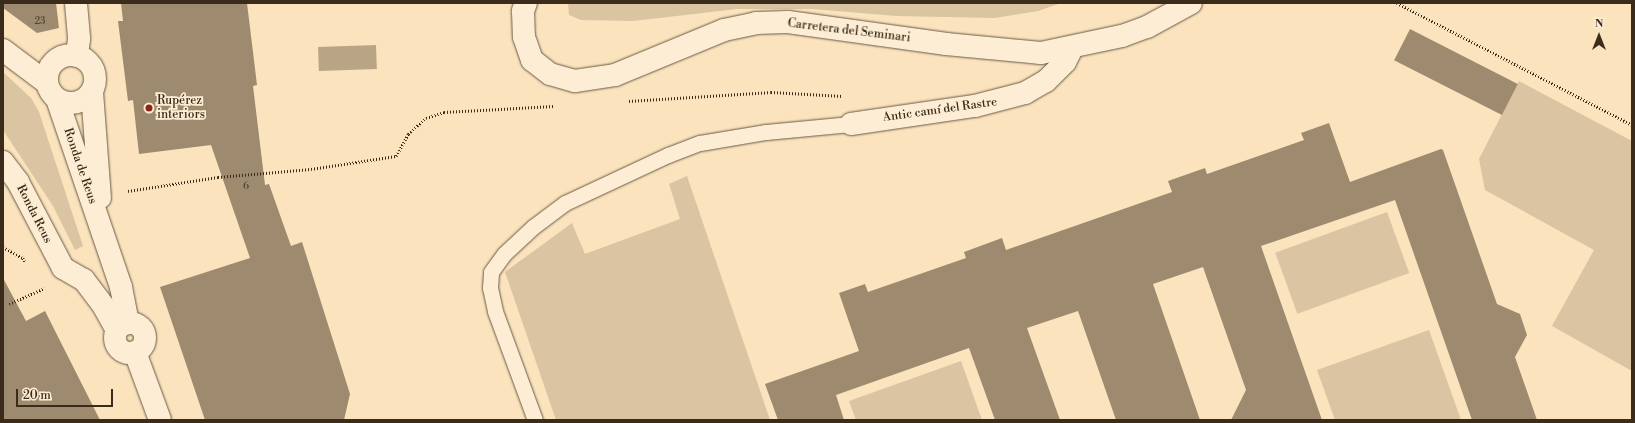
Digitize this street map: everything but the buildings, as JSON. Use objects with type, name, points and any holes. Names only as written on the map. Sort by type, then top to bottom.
[{"type":"street","points":[[76,3],[80,39],[77,56]]},
{"type":"street","name":"Carretera del Seminari","points":[[526,3],[523,12],[524,37],[532,60],[550,74],[575,82],[615,75],[724,30],[756,23],[788,22],[946,44],[1041,53],[1072,48]]},
{"type":"street","points":[[1072,48],[1147,27],[1191,3]]},
{"type":"street","name":"Antic camí del Rastre","points":[[851,124],[975,106],[1025,93],[1046,82],[1065,62],[1072,48]]},
{"type":"street","points":[[3,50],[64,103],[80,102],[92,92]]},
{"type":"street","points":[[52,91],[48,71],[57,59],[65,56],[77,56],[93,68],[95,76],[92,92],[104,233],[121,287],[123,327],[141,328],[144,333],[143,346],[135,352],[160,420]]},
{"type":"street","name":"Ronda de Reus","points":[[52,91],[104,233]]},
{"type":"street","name":"Ronda Reus","points":[[3,162],[18,182],[63,268],[84,280],[123,327]]},
{"type":"lane","points":[[535,420],[495,311],[490,288],[492,272],[500,260],[533,227],[565,203],[668,155],[700,143],[766,132],[851,124]]},
{"type":"path","points":[[1397,3],[1632,125]]},
{"type":"path","points":[[624,102],[771,92],[850,96]]},
{"type":"path","points":[[100,196],[218,177],[312,169],[396,156],[408,134],[426,118],[444,112],[562,106]]},
{"type":"path","points":[[3,247],[23,258],[27,264]]},
{"type":"path","points":[[9,304],[43,290],[39,284]]},
{"type":"shaded area","points":[[568,3],[1061,3],[1038,11],[995,18],[897,16],[812,9],[737,9],[633,21],[581,20],[569,15]]},
{"type":"shaded area","points":[[376,45],[377,69],[319,71],[318,47]]},
{"type":"shaded area","points":[[3,72],[31,98],[39,112],[83,246],[75,250],[53,206],[3,130]]},
{"type":"shaded area","points":[[1519,81],[1632,141],[1632,371],[1552,326],[1594,250],[1485,190],[1479,159]]},
{"type":"shaded area","points":[[687,176],[770,420],[556,420],[505,272],[572,223],[585,254],[680,219],[669,184]]},
{"type":"shaded area","points":[[1387,212],[1409,273],[1297,314],[1275,253]]},
{"type":"shaded area","points":[[1429,330],[1461,420],[1335,420],[1317,370]]},
{"type":"shaded area","points":[[961,361],[982,420],[856,420],[849,401]]},
{"type":"place","name":"Rupérez interiors","points":[[149,108]]}]
